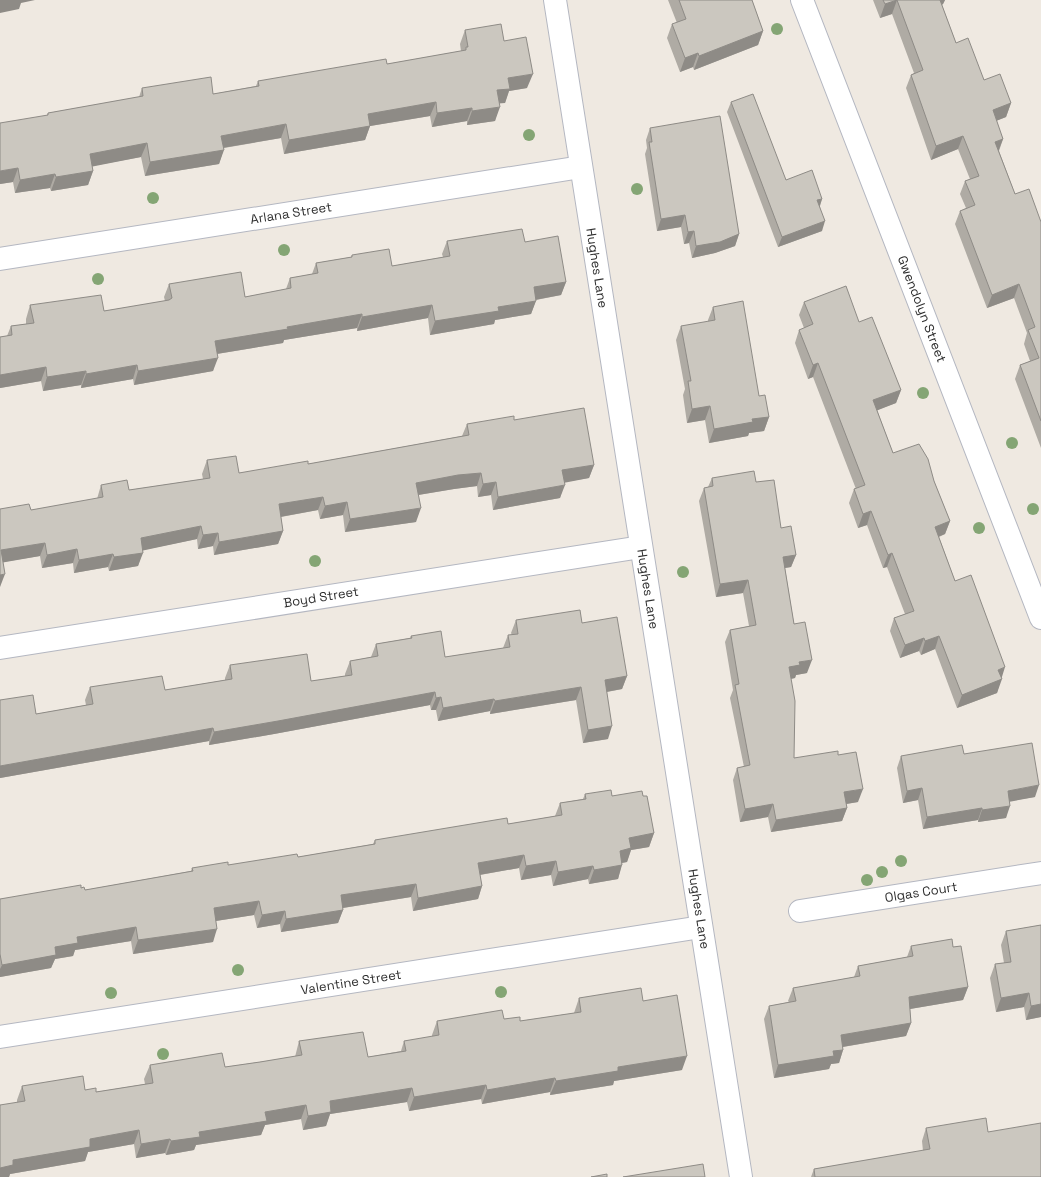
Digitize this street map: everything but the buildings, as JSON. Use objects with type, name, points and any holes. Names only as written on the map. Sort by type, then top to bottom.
[{"type":"street","name":"Hughes Lane","points":[[555,0],[741,1177]]},
{"type":"street","name":"Gwendolyn Street","points":[[802,0],[1041,618]]},
{"type":"street","name":"Arlana Street","points":[[0,259],[581,166]]},
{"type":"street","name":"Boyd Street","points":[[0,648],[641,546]]},
{"type":"street","name":"Olgas Court","points":[[800,911],[1041,873]]},
{"type":"street","name":"Valentine Street","points":[[0,1037],[701,926]]}]
